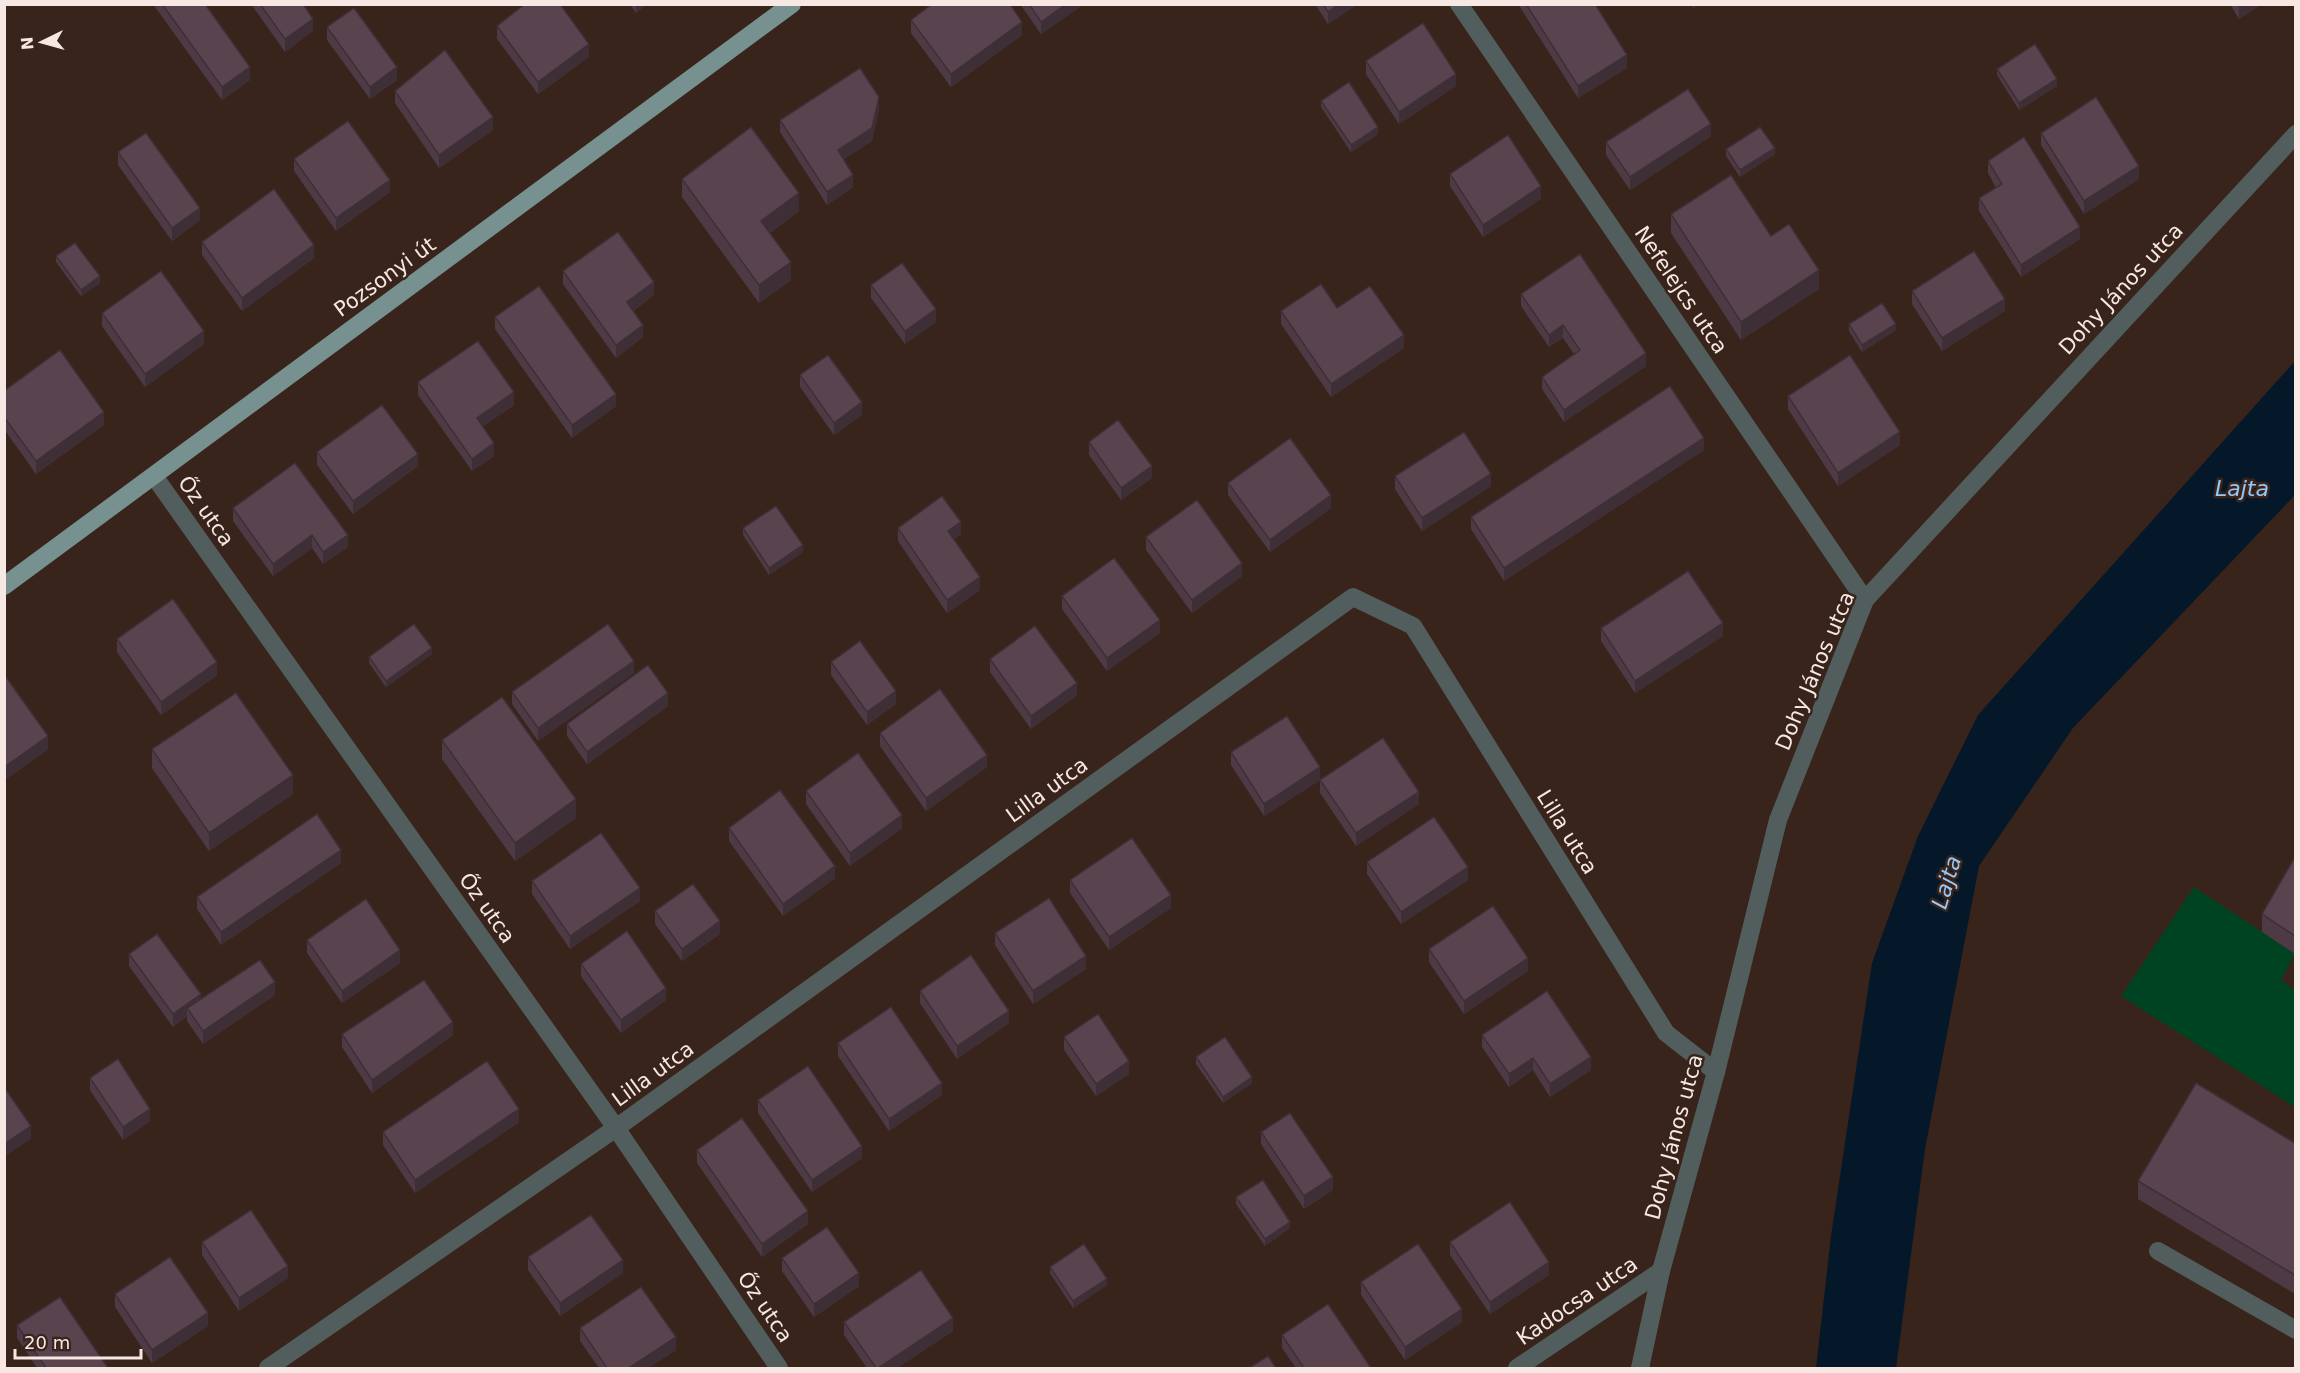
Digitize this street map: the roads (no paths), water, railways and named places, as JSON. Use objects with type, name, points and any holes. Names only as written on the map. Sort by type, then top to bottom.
[{"type":"main road","name":"Pozsonyi út","points":[[4,586],[792,4]]},
{"type":"street","name":"Nefelejcs utca","points":[[1459,4],[1865,600]]},
{"type":"street","name":"Dohy János utca","points":[[1640,1368],[1661,1271],[1716,1072],[1778,820],[1865,600],[2295,134]]},
{"type":"street","name":"Őz utca","points":[[154,476],[616,1128],[779,1368]]},
{"type":"street","name":"Lilla utca","points":[[268,1368],[616,1128],[1353,597],[1413,626],[1666,1033],[1716,1072]]},
{"type":"street","points":[[2158,1251],[2295,1330]]},
{"type":"street","name":"Kadocsa utca","points":[[1517,1368],[1661,1271]]},
{"type":"water","name":"Lajta","points":[[2295,361],[2295,495],[2073,728],[1979,866],[1925,1149],[1896,1368],[1816,1368],[1831,1236],[1872,963],[1918,836],[1978,715]]}]
